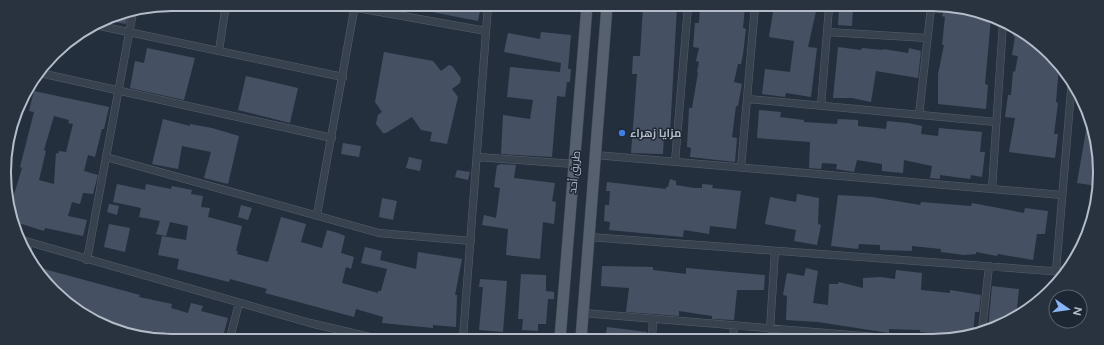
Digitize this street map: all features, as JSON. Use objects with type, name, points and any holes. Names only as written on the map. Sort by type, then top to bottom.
[{"type":"main road","name":"طريق أحد","points":[[560,334],[587,11]]},
{"type":"main road","name":"طريق أحد","points":[[581,334],[607,11]]},
{"type":"street","points":[[219,51],[225,11]]},
{"type":"street","points":[[317,215],[354,11]]},
{"type":"street","points":[[381,11],[486,31]]},
{"type":"street","points":[[463,334],[488,11]]},
{"type":"street","points":[[675,162],[688,11]]},
{"type":"street","points":[[741,168],[755,11]]},
{"type":"street","points":[[821,106],[829,11]]},
{"type":"street","points":[[919,115],[930,11]]},
{"type":"street","points":[[87,260],[132,17]]},
{"type":"street","points":[[104,27],[343,77]]},
{"type":"street","points":[[992,189],[1003,28]]},
{"type":"street","points":[[827,32],[927,38]]},
{"type":"street","points":[[44,74],[332,138]]},
{"type":"street","points":[[1056,271],[1071,92]]},
{"type":"street","points":[[748,99],[996,122]]},
{"type":"street","points":[[595,155],[1062,195]]},
{"type":"street","points":[[106,157],[379,233],[470,241]]},
{"type":"street","points":[[477,157],[574,164]]},
{"type":"street","points":[[589,237],[1060,271]]},
{"type":"street","points":[[27,242],[87,260],[359,334]]},
{"type":"street","points":[[770,329],[774,251]]},
{"type":"street","points":[[983,325],[989,266]]},
{"type":"street","points":[[231,334],[239,302]]},
{"type":"street","points":[[583,313],[835,334]]},
{"type":"street","points":[[652,334],[653,319]]},
{"type":"street","points":[[733,334],[734,326]]},
{"type":"building","points":[[432,11],[480,11],[478,21]]},
{"type":"building","points":[[643,11],[677,11],[670,134],[664,133],[663,154],[631,153],[637,74],[632,74],[633,56],[640,56]]},
{"type":"building","points":[[700,11],[745,11],[743,28],[746,29],[743,54],[741,64],[738,64],[734,82],[742,84],[738,106],[736,106],[732,137],[737,138],[735,162],[690,157],[691,148],[687,147],[689,108],[692,108],[699,62],[696,61],[699,48],[693,47],[695,23],[699,23]]},
{"type":"building","points":[[773,11],[816,11],[808,47],[817,48],[811,97],[786,93],[785,97],[762,94],[765,69],[790,72],[794,41],[769,37]]},
{"type":"building","points":[[839,11],[853,11],[852,26],[838,25]]},
{"type":"building","points":[[944,11],[953,12],[991,22],[985,84],[988,85],[986,109],[938,104],[938,74],[944,45],[942,45],[945,17],[942,16]]},
{"type":"building","points":[[127,18],[126,24],[114,22]]},
{"type":"building","points":[[541,32],[571,35],[568,69],[571,69],[570,82],[567,82],[565,97],[557,96],[552,157],[501,154],[503,115],[530,119],[533,100],[507,97],[510,67],[560,72],[561,63],[504,52],[508,33],[540,39]]},
{"type":"building","points":[[1013,34],[1030,44],[1046,58],[1058,72],[1056,102],[1058,103],[1054,134],[1058,134],[1055,158],[1009,152],[1015,118],[1005,117],[1008,95],[1011,95],[1013,71],[1015,72],[1018,56],[1012,55],[1015,37],[1013,36]]},
{"type":"building","points":[[838,47],[861,50],[862,48],[883,49],[908,53],[909,48],[921,51],[918,78],[876,71],[871,102],[852,98],[833,98]]},
{"type":"building","points":[[147,48],[195,58],[184,100],[130,88],[135,61],[144,63]]},
{"type":"building","points":[[384,52],[433,61],[441,71],[449,65],[452,66],[461,78],[460,83],[452,89],[458,97],[447,144],[430,141],[432,132],[421,130],[412,117],[386,133],[383,133],[376,124],[378,115],[382,112],[375,102]]},
{"type":"building","points":[[246,76],[298,88],[290,123],[238,110]]},
{"type":"building","points":[[34,91],[109,107],[95,157],[88,155],[84,171],[98,175],[93,194],[83,193],[80,204],[72,202],[68,216],[87,220],[83,236],[45,228],[44,231],[20,223],[13,198],[22,168],[20,167],[34,112],[29,111]],"holes":[[[54,116],[69,120],[68,123],[73,124],[66,152],[59,151],[58,154],[56,153],[54,184],[39,180],[46,151],[44,150]]]},
{"type":"building","points":[[759,110],[781,112],[780,117],[804,120],[804,122],[837,124],[838,119],[858,120],[858,126],[886,129],[887,121],[908,123],[922,126],[921,134],[938,136],[939,128],[982,132],[980,152],[985,152],[982,177],[971,175],[970,179],[940,175],[940,179],[930,178],[932,166],[904,160],[903,173],[882,171],[882,164],[857,160],[854,172],[836,169],[837,164],[822,163],[821,169],[809,168],[810,142],[757,138]]},
{"type":"building","points":[[163,119],[190,126],[190,124],[212,128],[239,136],[228,184],[204,178],[211,152],[182,146],[178,169],[152,164]]},
{"type":"building","points":[[1086,129],[1092,151],[1093,185],[1077,183]]},
{"type":"building","points":[[343,143],[361,146],[359,157],[341,154]]},
{"type":"building","points":[[409,157],[422,160],[420,171],[406,168]]},
{"type":"building","points":[[497,165],[516,165],[514,178],[555,183],[552,201],[556,202],[554,224],[543,222],[540,259],[506,255],[508,229],[482,225],[484,215],[496,218],[500,188],[494,187]]},
{"type":"building","points":[[457,170],[470,172],[468,180],[455,177]]},
{"type":"building","points":[[670,179],[676,181],[676,185],[702,188],[702,184],[713,185],[712,188],[741,191],[736,229],[710,226],[709,234],[684,230],[683,237],[609,230],[610,222],[604,221],[605,205],[609,205],[610,191],[606,191],[607,182],[666,189]]},
{"type":"building","points":[[117,184],[145,190],[146,184],[171,189],[172,186],[192,190],[191,194],[203,196],[201,207],[210,208],[208,217],[242,226],[236,251],[238,251],[237,254],[268,262],[281,217],[306,224],[301,242],[322,248],[327,230],[338,233],[345,236],[341,253],[354,257],[351,269],[346,267],[342,283],[378,293],[378,291],[381,291],[387,269],[361,263],[365,247],[382,251],[380,260],[416,269],[418,252],[462,259],[455,295],[457,295],[456,327],[433,325],[433,328],[382,323],[383,317],[356,309],[354,317],[265,293],[267,289],[230,279],[229,282],[177,269],[179,259],[158,255],[162,236],[186,240],[188,226],[170,222],[166,236],[156,234],[160,221],[139,217],[141,208],[113,202]]},
{"type":"building","points":[[797,194],[819,198],[818,224],[821,225],[817,245],[794,241],[796,230],[765,224],[770,197],[796,202]]},
{"type":"building","points":[[838,195],[872,197],[920,205],[921,202],[971,206],[972,203],[1024,213],[1025,208],[1048,211],[1045,234],[1037,234],[1033,260],[976,252],[976,254],[964,255],[941,252],[941,249],[912,246],[912,251],[880,250],[880,245],[859,244],[858,249],[831,246]]},
{"type":"building","points":[[382,198],[397,201],[393,220],[379,217]]},
{"type":"building","points":[[109,204],[119,206],[117,215],[107,212]]},
{"type":"building","points":[[241,205],[252,208],[248,220],[238,217]]},
{"type":"building","points":[[109,224],[130,228],[125,252],[104,247]]},
{"type":"building","points":[[602,266],[653,267],[653,270],[686,274],[686,268],[765,275],[764,290],[737,290],[734,320],[712,319],[712,316],[679,311],[679,316],[626,312],[629,288],[601,286]]},
{"type":"building","points":[[806,268],[818,271],[813,303],[828,305],[829,284],[838,284],[839,282],[863,288],[863,278],[881,277],[895,279],[896,270],[922,273],[921,290],[950,293],[950,290],[981,295],[979,312],[975,312],[974,328],[942,334],[920,332],[920,330],[889,329],[889,333],[818,322],[786,320],[787,296],[783,295],[787,273],[804,276]]},
{"type":"building","points":[[44,269],[140,295],[139,297],[172,304],[171,308],[188,313],[191,303],[203,306],[201,311],[228,318],[224,333],[173,334],[166,332],[165,334],[152,331],[152,333],[111,322],[74,301],[58,287]]},
{"type":"building","points":[[521,274],[546,275],[546,291],[554,292],[554,299],[548,299],[546,324],[538,324],[538,331],[522,330],[523,319],[518,319]]},
{"type":"building","points":[[480,279],[507,281],[503,332],[479,330],[483,287],[479,287]]},
{"type":"building","points":[[992,286],[1019,289],[1017,309],[989,323]]},
{"type":"building","points":[[607,327],[647,332],[647,334],[606,334]]},
{"type":"place","name":"مزايا زهراء","points":[[622,133]]}]
